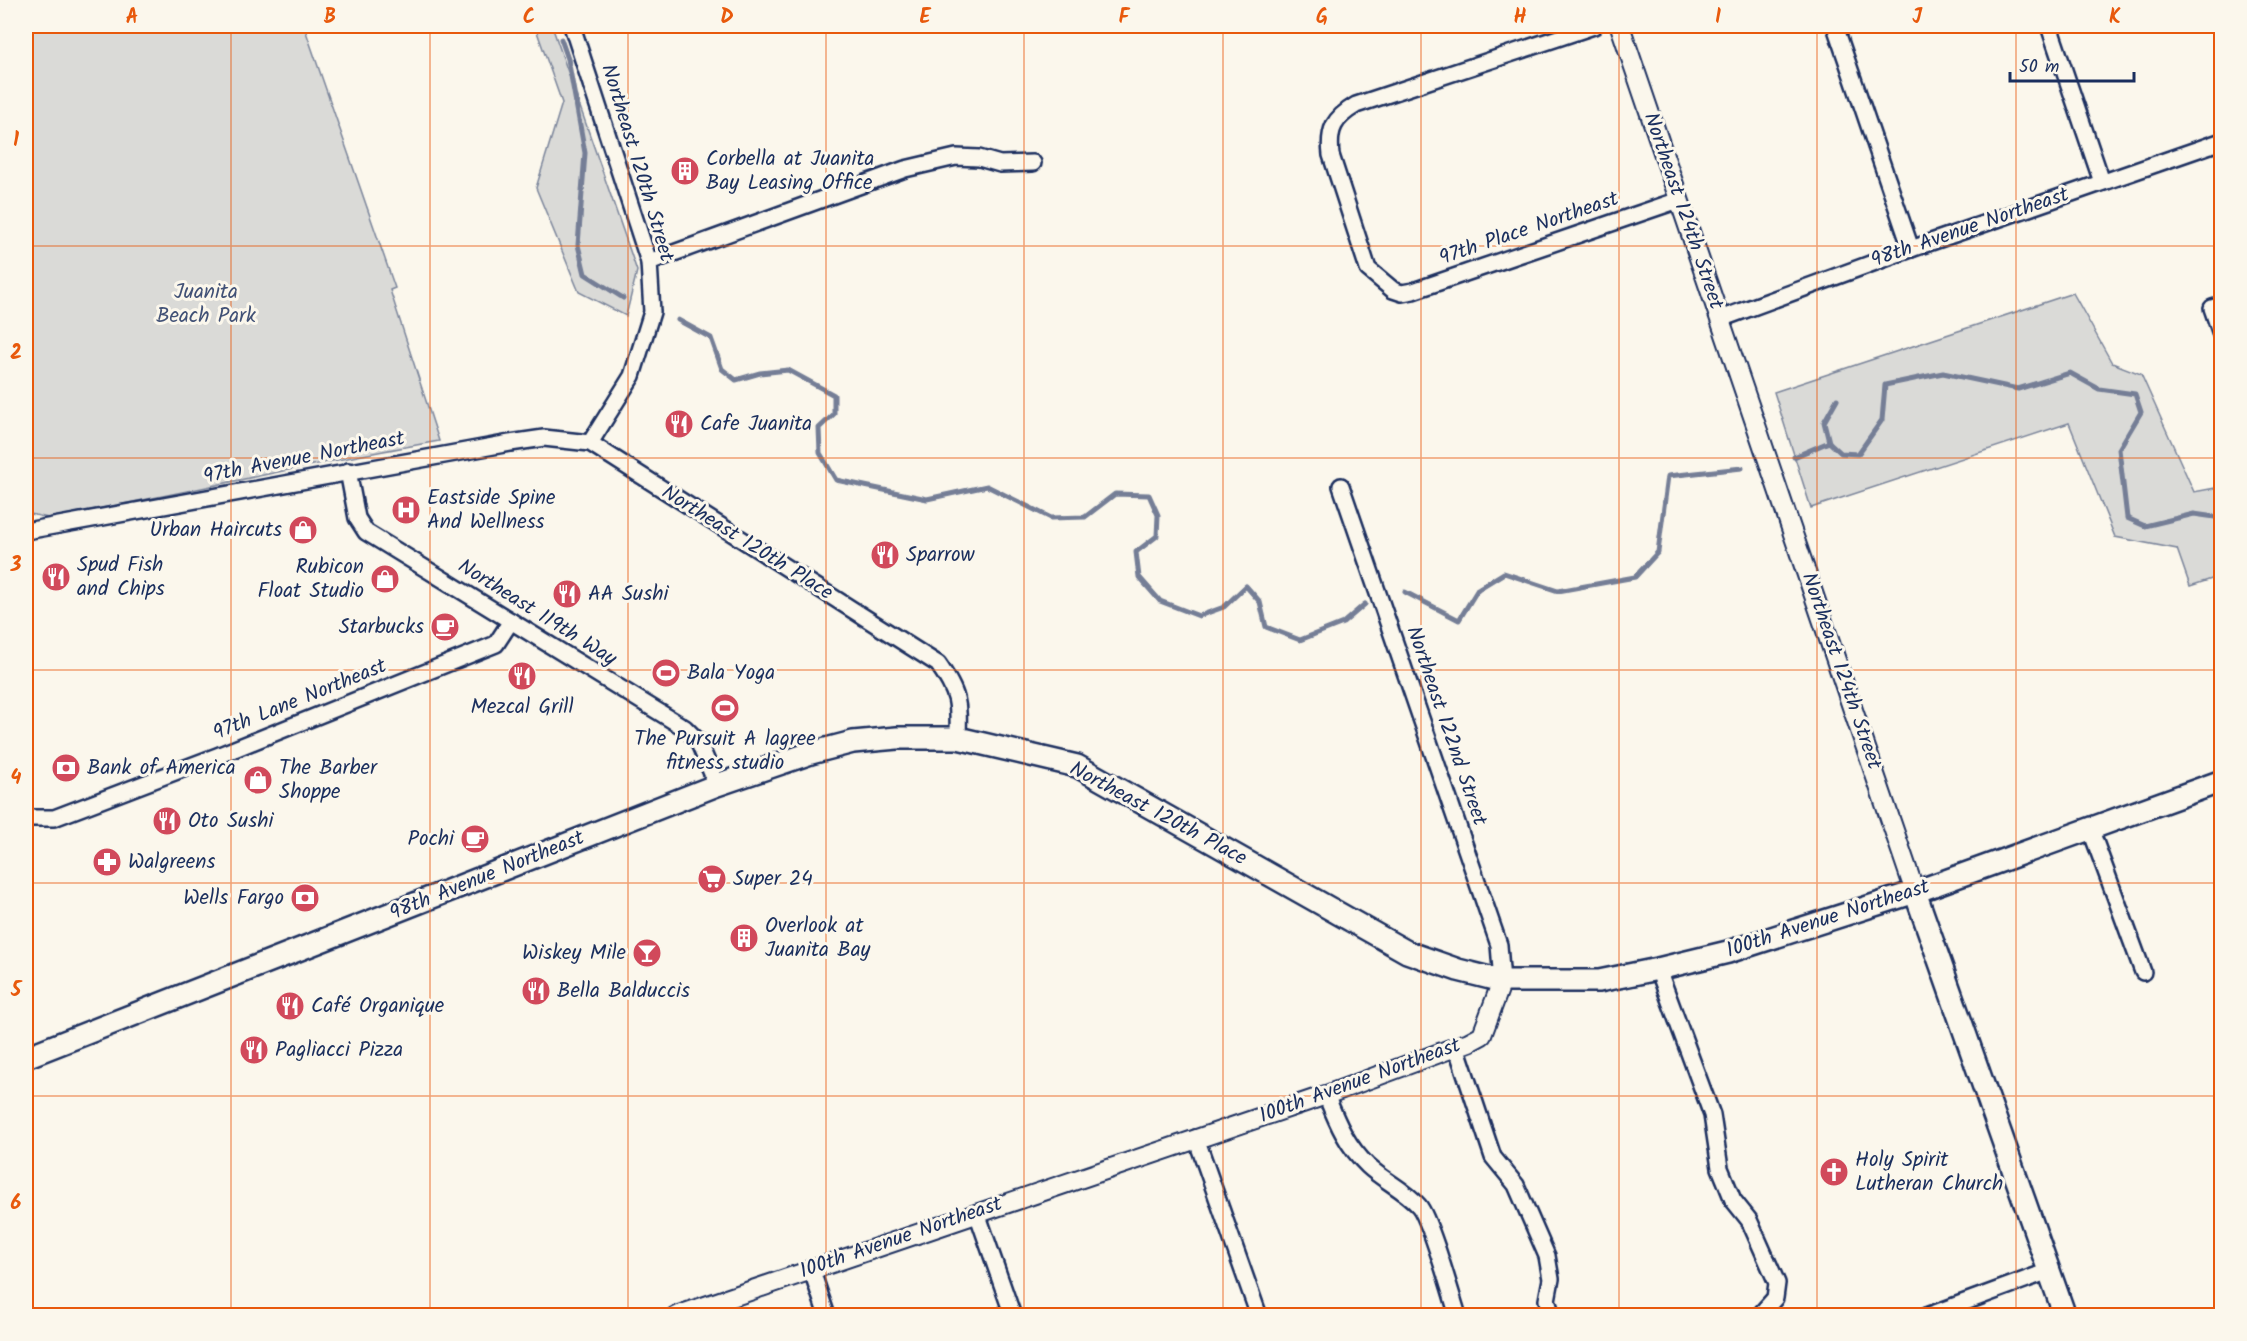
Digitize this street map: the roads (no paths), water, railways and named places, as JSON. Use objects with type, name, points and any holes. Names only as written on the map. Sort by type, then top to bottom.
[{"type":"main road","name":"98th Avenue Northeast","points":[[26,1057],[717,785],[781,762],[853,742],[897,738],[958,738]]},
{"type":"main road","name":"Northeast 120th Place","points":[[958,738],[1077,766],[1407,952],[1458,970],[1502,981]]},
{"type":"main road","name":"100th Avenue Northeast","points":[[1502,981],[1599,981],[1728,952],[1914,891],[2222,781]]},
{"type":"main road","name":"Northeast 124th Street","points":[[1914,891],[2065,1316]]},
{"type":"street","name":"Northeast 120th Street","points":[[572,26],[649,262],[651,312],[632,376],[590,443]]},
{"type":"street","name":"97th Place Northeast","points":[[1594,26],[1356,105],[1332,125],[1329,138],[1331,154],[1368,269],[1393,290],[1402,293],[1413,291],[1679,200]]},
{"type":"street","name":"Northeast 124th Street","points":[[1620,26],[1914,891]]},
{"type":"street","points":[[1835,26],[1911,249]]},
{"type":"street","points":[[2049,26],[2102,182]]},
{"type":"street","name":"98th Avenue Northeast","points":[[1720,319],[1911,249],[2222,141]]},
{"type":"street","points":[[649,262],[905,169],[956,157],[979,158],[1000,164],[1034,163]]},
{"type":"street","points":[[2222,305],[2212,308],[2222,337]]},
{"type":"street","name":"97th Avenue Northeast","points":[[26,531],[348,471],[544,438],[590,443]]},
{"type":"street","name":"Northeast 120th Place","points":[[590,443],[938,664],[952,684],[959,704],[958,738]]},
{"type":"street","name":"Northeast 119th Way","points":[[348,471],[357,518],[366,532],[685,728],[699,741],[717,785]]},
{"type":"street","name":"Northeast 122nd Street","points":[[1341,486],[1499,945],[1502,981]]},
{"type":"street","name":"97th Lane Northeast","points":[[26,818],[54,818],[354,702],[496,644],[511,621]]},
{"type":"street","points":[[2091,828],[2143,972]]},
{"type":"street","points":[[1658,969],[1712,1115],[1720,1168],[1733,1200],[1749,1220],[1777,1283],[1775,1298],[1759,1316]]},
{"type":"street","name":"100th Avenue Northeast","points":[[676,1316],[811,1268],[1326,1095],[1456,1046],[1482,1035],[1502,981]]},
{"type":"street","points":[[1456,1046],[1493,1157],[1516,1185],[1547,1256],[1551,1279],[1547,1300],[1552,1316]]},
{"type":"street","points":[[1326,1095],[1340,1132],[1348,1144],[1369,1167],[1403,1190],[1421,1208],[1458,1316]]},
{"type":"street","points":[[1196,1138],[1260,1316]]},
{"type":"street","points":[[977,1213],[1013,1316]]},
{"type":"street","points":[[811,1268],[827,1316]]},
{"type":"street","points":[[1927,1316],[2049,1271]]},
{"type":"waterway","points":[[561,39],[568,59],[585,153],[578,245],[585,274],[623,298]]},
{"type":"waterway","points":[[678,320],[711,338],[722,369],[736,380],[760,373],[788,370],[834,395],[834,414],[819,428],[820,453],[836,480],[927,499],[987,486],[1051,518],[1085,517],[1115,494],[1149,495],[1158,515],[1157,536],[1136,552],[1139,577],[1160,601],[1199,616],[1224,607],[1246,586],[1260,602],[1266,627],[1300,640],[1343,623],[1365,604]]},
{"type":"waterway","points":[[1794,457],[1829,442],[1841,453],[1858,454],[1882,420],[1885,385],[1943,373],[2018,389],[2070,373],[2099,389],[2135,394],[2141,412],[2119,449],[2127,518],[2145,526],[2194,514],[2222,518]]},
{"type":"waterway","points":[[1829,442],[1824,422],[1837,399]]},
{"type":"waterway","points":[[1405,592],[1459,620],[1478,589],[1504,573],[1558,591],[1635,577],[1658,552],[1668,476],[1742,468]]},
{"type":"place","name":"Corbella at Juanita Bay Leasing Office","points":[[685,171]]},
{"type":"place","name":"Cafe Juanita","points":[[679,424]]},
{"type":"place","name":"Eastside Spine And Wellness","points":[[406,510]]},
{"type":"place","name":"Urban Haircuts","points":[[303,530]]},
{"type":"place","name":"Sparrow","points":[[885,555]]},
{"type":"place","name":"Spud Fish and Chips","points":[[56,577]]},
{"type":"place","name":"Rubicon Float Studio","points":[[385,579]]},
{"type":"place","name":"AA Sushi","points":[[567,594]]},
{"type":"place","name":"Starbucks","points":[[445,627]]},
{"type":"place","name":"Bala Yoga","points":[[666,673]]},
{"type":"place","name":"Mezcal Grill","points":[[522,676]]},
{"type":"place","name":"The Pursuit A lagree fitness studio","points":[[725,708]]},
{"type":"place","name":"Bank of America","points":[[66,768]]},
{"type":"place","name":"The Barber Shoppe","points":[[258,780]]},
{"type":"place","name":"Oto Sushi","points":[[167,821]]},
{"type":"place","name":"Pochi","points":[[475,839]]},
{"type":"place","name":"Walgreens","points":[[107,862]]},
{"type":"place","name":"Super 24","points":[[712,879]]},
{"type":"place","name":"Wells Fargo","points":[[305,898]]},
{"type":"place","name":"Overlook at Juanita Bay","points":[[744,938]]},
{"type":"place","name":"Wiskey Mile","points":[[647,953]]},
{"type":"place","name":"Bella Balduccis","points":[[536,991]]},
{"type":"place","name":"Café Organique","points":[[290,1006]]},
{"type":"place","name":"Pagliacci Pizza","points":[[254,1050]]},
{"type":"place","name":"Holy Spirit Lutheran Church","points":[[1834,1172]]},
{"type":"park label","name":"Juanita Beach Park","points":[[206,304]]}]
